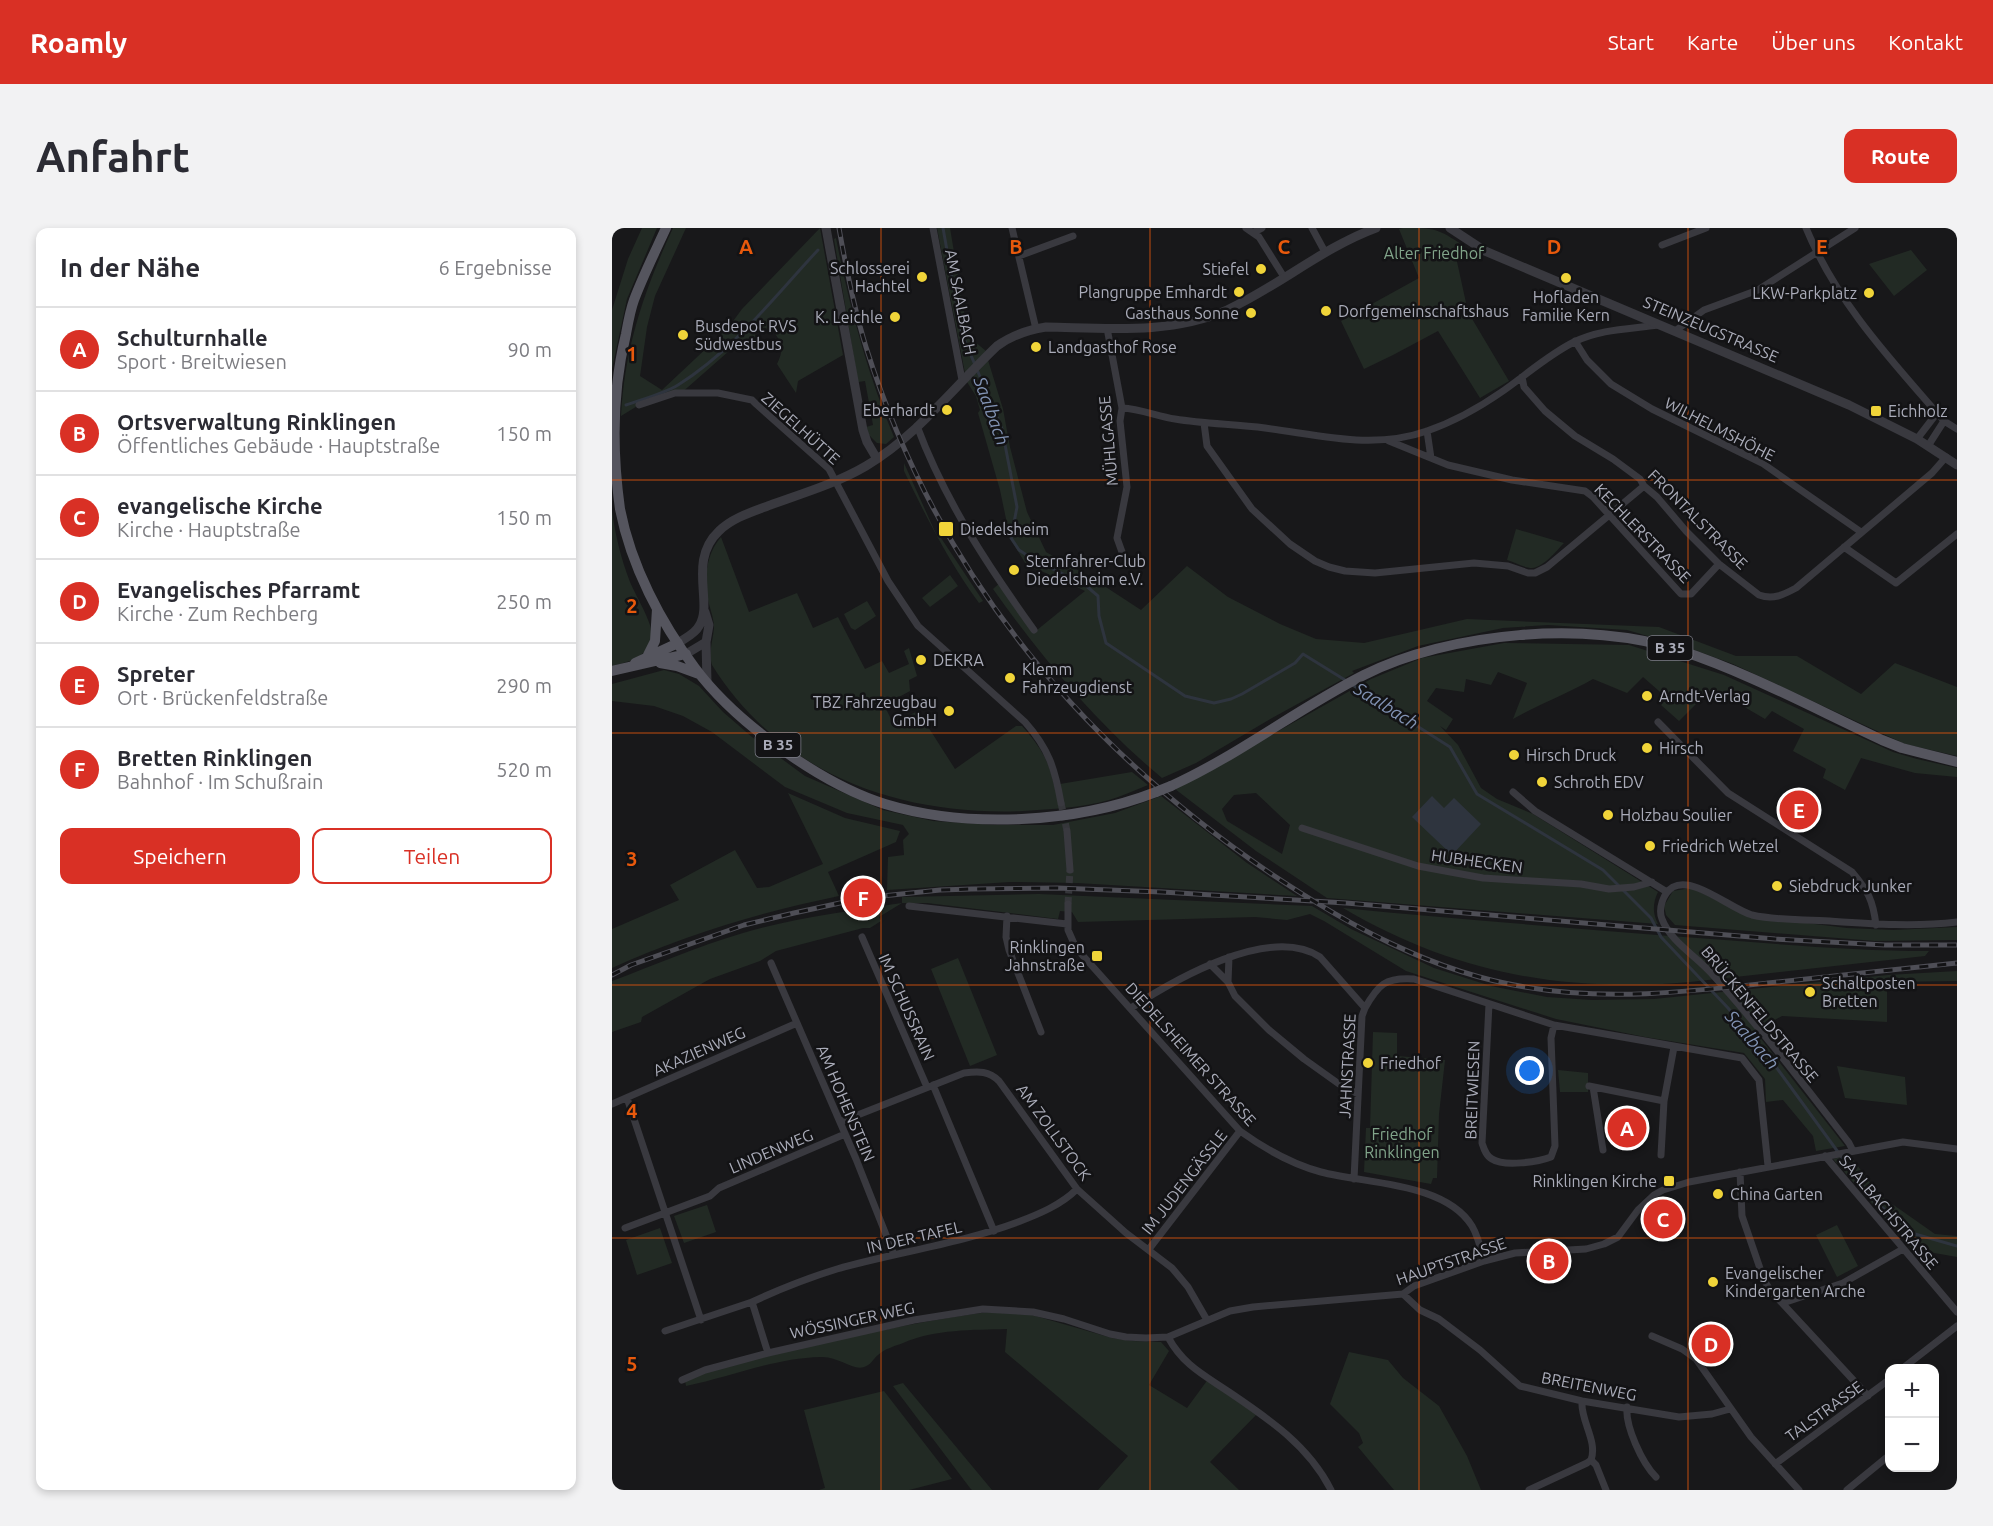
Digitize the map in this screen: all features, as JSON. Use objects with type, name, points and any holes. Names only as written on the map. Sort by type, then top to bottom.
[{"type":"main road","name":"B 35","points":[[666,228],[633,302],[620,357],[615,397],[613,449],[620,510],[627,536],[657,609],[704,678],[756,729],[834,783],[861,796],[886,804],[950,816],[993,819],[1051,818],[1113,807],[1171,786],[1216,763],[1366,674],[1428,651],[1491,638],[1524,634],[1561,634],[1626,639],[1677,650],[1720,665],[1882,740],[1902,748],[1957,762]]},
{"type":"main road","points":[[652,659],[657,609]]},
{"type":"main road","points":[[652,659],[678,643]]},
{"type":"main road","points":[[612,671],[652,659],[686,654]]},
{"type":"main road","points":[[652,659],[677,666],[704,678]]},
{"type":"street","points":[[826,228],[860,417],[867,442],[877,459]]},
{"type":"street","name":"AM SAALBACH","points":[[933,228],[962,380]]},
{"type":"street","points":[[1012,228],[1036,329]]},
{"type":"street","points":[[1250,230],[1262,228]]},
{"type":"street","points":[[1312,228],[1325,252]]},
{"type":"street","points":[[678,643],[699,628],[703,618],[703,563],[709,546],[719,531],[742,517],[836,481],[877,459],[916,426],[986,356],[1012,336],[1036,329],[1168,326],[1211,316],[1260,293],[1325,252],[1376,228]]},
{"type":"street","name":"STEINZEUGSTRASSE","points":[[1450,228],[1485,251],[1849,405],[1917,439],[1957,465]]},
{"type":"street","points":[[1662,245],[1706,228]]},
{"type":"street","points":[[1806,228],[1815,252],[1838,292],[1860,323],[1936,413],[1957,429]]},
{"type":"street","points":[[1676,331],[1704,310],[1758,290],[1855,228]]},
{"type":"street","points":[[1250,230],[1259,237],[1284,277]]},
{"type":"street","points":[[1018,256],[1073,236]]},
{"type":"street","points":[[1122,408],[1204,423],[1265,428],[1353,441],[1388,441],[1427,431],[1484,404],[1575,341],[1594,334],[1660,325]]},
{"type":"street","name":"MÜHLGASSE","points":[[1107,328],[1122,408],[1120,421],[1127,487],[1117,538],[1122,552]]},
{"type":"street","name":"WILHELMSHÖHE","points":[[1575,341],[1587,360],[1611,384],[1652,409],[1762,463],[1861,532]]},
{"type":"street","name":"FRONTALSTRASSE","points":[[1522,377],[1529,395],[1560,425],[1633,474],[1719,564],[1759,595],[1776,598],[1796,588],[1932,473],[1946,457]]},
{"type":"street","name":"ZIEGELHÜTTE","points":[[639,405],[675,393],[718,393],[752,400],[829,469],[886,579],[918,626],[1037,735],[1054,768],[1061,803]]},
{"type":"street","points":[[1917,439],[1936,413]]},
{"type":"street","points":[[1928,446],[1944,421]]},
{"type":"street","points":[[1204,423],[1207,446],[1252,509],[1274,532],[1302,553],[1329,567],[1345,571],[1375,573],[1474,563],[1508,566],[1535,573],[1547,567],[1644,486]]},
{"type":"street","points":[[916,426],[938,478],[963,525],[1000,583],[1035,630]]},
{"type":"street","points":[[1427,431],[1431,458]]},
{"type":"street","name":"KECHLERSTRASSE","points":[[1388,441],[1448,465],[1512,480],[1585,491],[1681,594],[1692,594],[1719,564]]},
{"type":"street","points":[[1844,547],[1896,583],[1957,534]]},
{"type":"street","points":[[703,608],[709,625],[704,678]]},
{"type":"street","points":[[686,654],[706,642]]},
{"type":"street","points":[[1658,722],[1728,793],[1852,872],[1868,891],[1876,925]]},
{"type":"street","points":[[1513,792],[1536,811],[1667,892],[1679,885],[1694,886],[1736,909],[1777,919],[1912,926],[1957,922]]},
{"type":"street","name":"HUBHECKEN","points":[[1302,828],[1418,866],[1483,878],[1581,884],[1610,890],[1652,882]]},
{"type":"street","points":[[1066,831],[1070,870]]},
{"type":"street","name":"BRÜCKENFELDSTRASSE","points":[[1667,892],[1661,904],[1661,915],[1669,931],[1710,972],[1776,1049],[1849,1143],[1850,1152]]},
{"type":"street","name":"DIEDELSHEIMER STRASSE","points":[[1068,904],[1069,936],[1076,948],[1240,1131],[1286,1160],[1320,1172],[1406,1188],[1427,1194],[1449,1205],[1465,1217],[1472,1226],[1484,1261]]},
{"type":"street","points":[[909,906],[1067,924]]},
{"type":"street","points":[[1007,916],[1006,937],[1009,950],[1041,1032]]},
{"type":"street","name":"IM SCHUSSRAIN","points":[[862,937],[994,1231]]},
{"type":"street","name":"JAHNSTRASSE","points":[[1131,1008],[1162,987],[1229,957],[1273,949],[1305,950],[1320,957],[1365,1008],[1362,1016],[1354,1179]]},
{"type":"street","points":[[1228,982],[1229,957]]},
{"type":"street","name":"AM HOHENSTEIN","points":[[771,963],[840,1122],[894,1256]]},
{"type":"street","points":[[1210,964],[1228,982],[1235,996],[1269,1030],[1304,1059],[1339,1084],[1358,1094]]},
{"type":"street","points":[[1365,1008],[1383,984],[1396,979],[1414,979],[1554,1025],[1742,1058],[1759,1080],[1768,1166]]},
{"type":"street","name":"BREITWIESEN","points":[[1489,1004],[1482,1143],[1487,1155],[1495,1161],[1538,1162],[1551,1157],[1555,1146],[1551,1038],[1554,1025]]},
{"type":"street","name":"AKAZIENWEG","points":[[612,1104],[797,1023]]},
{"type":"street","points":[[1661,1155],[1664,1101],[1674,1047]]},
{"type":"street","name":"AM ZOLLSTOCK","points":[[840,1122],[964,1072],[983,1072],[992,1075],[999,1081],[1077,1189],[1126,1233],[1172,1268],[1188,1287],[1207,1320]]},
{"type":"street","points":[[1603,1150],[1591,1087],[1664,1101]]},
{"type":"street","points":[[627,1098],[701,1320]]},
{"type":"street","name":"IM JUDENGÄSSLE","points":[[1149,1249],[1240,1131]]},
{"type":"street","name":"LINDENWEG","points":[[625,1228],[710,1196],[719,1188],[845,1134]]},
{"type":"street","name":"HAUPTSTRASSE","points":[[1033,1312],[1126,1337],[1168,1337],[1230,1311],[1252,1306],[1403,1294],[1414,1286],[1515,1252],[1596,1247],[1618,1237],[1638,1210],[1663,1190],[1768,1166],[1903,1142],[1957,1149]]},
{"type":"street","name":"SAALBACHSTRASSE","points":[[1826,1156],[1957,1312]]},
{"type":"street","points":[[1740,1172],[1743,1216],[1764,1280],[1770,1290],[1868,1396]]},
{"type":"street","name":"IN DER TAFEL","points":[[665,1331],[752,1302],[836,1269],[994,1231],[1066,1200],[1077,1189]]},
{"type":"street","points":[[1783,1303],[1843,1283],[1903,1249]]},
{"type":"street","name":"BREITENWEG","points":[[1403,1294],[1420,1310],[1439,1319],[1480,1350],[1520,1386],[1582,1401],[1679,1417],[1697,1417],[1730,1409]]},
{"type":"street","points":[[752,1302],[768,1353]]},
{"type":"street","name":"WÖSSINGER WEG","points":[[682,1380],[705,1370],[768,1353],[914,1320],[983,1310],[1033,1312]]},
{"type":"street","points":[[1908,1364],[1957,1326]]},
{"type":"street","points":[[1652,1336],[1682,1349],[1695,1359],[1750,1437],[1799,1490]]},
{"type":"street","points":[[1168,1337],[1176,1351],[1187,1363],[1259,1412],[1298,1443],[1323,1474],[1331,1490]]},
{"type":"street","name":"TALSTRASSE","points":[[1774,1464],[1885,1383]]},
{"type":"street","points":[[1582,1401],[1581,1409],[1593,1449],[1591,1460]]},
{"type":"street","points":[[1627,1407],[1626,1418],[1642,1458],[1647,1468],[1656,1477]]},
{"type":"street","points":[[1847,1490],[1885,1459]]},
{"type":"street","points":[[1529,1490],[1591,1460]]},
{"type":"street","points":[[1591,1460],[1596,1465],[1606,1490]]},
{"type":"green space","points":[[642,228],[657,228],[627,299],[612,369],[612,310],[628,259]]},
{"type":"green space","points":[[673,228],[686,228],[655,296],[647,327],[640,376],[662,390],[728,328],[742,309],[820,228],[843,355],[798,381],[796,393],[777,364],[782,349],[778,338],[771,328],[754,330],[758,345],[729,351],[679,395],[639,405],[621,416],[627,366],[638,319],[653,274]]},
{"type":"green space","points":[[937,228],[950,228],[968,336],[986,351],[965,373]]},
{"type":"green space","name":"Alter Friedhof","points":[[1399,229],[1435,230],[1464,246],[1456,257],[1468,312],[1509,381],[1480,398],[1438,331],[1364,369],[1341,321],[1419,278]]},
{"type":"green space","points":[[836,238],[860,339],[875,388],[894,437],[886,444],[877,443],[869,435],[866,427],[873,425],[865,381],[858,382],[834,239]]},
{"type":"green space","points":[[1911,250],[1927,270],[1894,296],[1869,264]]},
{"type":"green space","points":[[988,360],[1003,409],[1010,447],[1027,512],[1046,552],[1141,610],[1187,566],[1228,597],[1280,624],[1316,639],[1364,643],[1467,619],[1659,627],[1736,656],[1797,656],[1861,694],[1895,663],[1957,687],[1957,756],[1905,744],[1733,664],[1689,648],[1627,630],[1548,625],[1503,628],[1418,646],[1352,671],[1354,673],[1196,763],[1162,778],[1093,713],[1051,665],[993,589],[1002,581],[1037,630],[1085,591],[1071,584],[1059,586],[1046,573],[1027,566],[1010,538],[1000,490],[978,413],[980,410],[976,396],[967,382]]},
{"type":"green space","points":[[904,463],[937,536],[939,535],[983,601],[979,603],[938,539],[904,471]]},
{"type":"green space","points":[[612,510],[624,564],[648,619],[651,636],[644,653],[612,666]]},
{"type":"green space","points":[[1516,529],[1564,543],[1541,565],[1526,567],[1507,560]]},
{"type":"green space","points":[[721,537],[749,612],[797,593],[813,628],[838,617],[865,669],[882,661],[889,673],[909,664],[904,651],[909,648],[917,676],[909,680],[910,691],[884,705],[893,723],[918,711],[955,769],[1016,726],[1022,726],[1042,753],[1050,768],[1054,785],[1132,772],[1148,785],[1098,803],[1056,809],[977,811],[932,806],[888,796],[847,781],[808,761],[772,735],[740,703],[712,665],[714,624],[708,600],[706,575],[712,551]]},
{"type":"green space","points":[[950,575],[958,586],[930,607],[922,598]]},
{"type":"green space","points":[[867,601],[876,616],[855,630],[851,628],[844,614]]},
{"type":"green space","points":[[1504,643],[1629,645],[1724,675],[1893,752],[1957,768],[1957,777],[1915,773],[1861,758],[1845,790],[1823,778],[1826,769],[1793,751],[1804,729],[1772,711],[1765,719],[1712,688],[1679,721],[1661,705],[1667,698],[1643,677],[1627,693],[1593,679],[1513,719],[1527,683],[1498,672],[1491,685],[1466,679],[1464,692],[1436,688],[1427,701],[1453,719],[1446,730],[1440,726],[1458,745],[1481,788],[1497,799],[1533,814],[1658,892],[1654,908],[1658,924],[1327,898],[1256,851],[1175,789],[1371,679],[1422,658]],"holes":[[[1256,793],[1290,825],[1282,854],[1227,821],[1222,809],[1234,795]]]},
{"type":"green space","points":[[664,670],[679,674],[699,686],[723,712],[752,737],[805,776],[883,810],[933,821],[993,825],[1053,825],[1115,813],[1161,796],[1247,863],[1297,896],[1077,883],[1010,882],[887,890],[888,857],[904,855],[903,840],[909,834],[903,825],[847,813],[785,787],[712,732],[683,716],[654,706],[612,701],[612,684]]},
{"type":"green space","points":[[788,793],[845,818],[900,831],[896,842],[828,872],[839,896],[781,909],[724,926],[667,945],[612,968],[612,929],[679,900],[670,885],[735,850],[757,888],[769,887],[823,864]]},
{"type":"green space","points":[[1691,888],[1751,916],[1847,928],[1893,930],[1957,927],[1957,940],[1875,941],[1675,925],[1666,915],[1664,906],[1673,891]]},
{"type":"green space","points":[[1039,894],[1312,906],[1351,929],[1434,968],[1491,986],[1547,997],[1592,1000],[1654,999],[1888,975],[1957,971],[1957,981],[1887,982],[1887,1022],[1782,1016],[1755,1031],[1845,1146],[1816,1151],[1813,1136],[1783,1100],[1766,1102],[1765,1079],[1744,1053],[1645,1037],[1556,1019],[1406,971],[1310,914],[1287,920],[1255,917],[1078,922],[1072,912],[1060,911],[1058,919],[927,903],[902,903],[902,897]]},
{"type":"green space","points":[[902,903],[879,917],[881,921],[870,928],[776,951],[760,961],[710,979],[642,1017],[641,1022],[612,1032],[612,981],[743,933],[822,915]]},
{"type":"green space","points":[[1343,908],[1768,943],[1864,950],[1929,951],[1925,956],[1690,982],[1643,985],[1554,981],[1510,974],[1426,949]]},
{"type":"green space","points":[[958,958],[997,1055],[970,1066],[931,969]]},
{"type":"green space","name":"Friedhof Rinklingen","points":[[1373,1032],[1397,1033],[1397,1056],[1445,1060],[1439,1114],[1437,1178],[1433,1178],[1431,1184],[1364,1172],[1366,1128],[1370,1128]]},
{"type":"green space","points":[[1837,1066],[1905,1077],[1907,1105],[1845,1098]]},
{"type":"green space","points":[[1558,1070],[1588,1073],[1588,1092],[1560,1092]]},
{"type":"green space","points":[[1850,1155],[1878,1194],[1935,1234],[1957,1236],[1957,1257],[1912,1249],[1833,1159]]},
{"type":"green space","points":[[707,1205],[716,1232],[684,1243],[674,1216]]},
{"type":"green space","points":[[1837,1225],[1858,1266],[1837,1277],[1816,1235]]},
{"type":"green space","points":[[660,1228],[672,1263],[637,1275],[626,1240]]},
{"type":"green space","points":[[988,1312],[1032,1315],[1112,1338],[1161,1342],[1169,1351],[1149,1385],[1187,1408],[1209,1378],[1259,1412],[1210,1462],[1239,1490],[1098,1490],[1128,1456],[1005,1352],[1007,1329],[954,1331],[915,1338],[883,1351],[868,1365],[860,1368],[827,1357],[804,1358],[769,1364],[686,1386],[685,1380],[778,1352]]},
{"type":"green space","points":[[1349,1352],[1388,1360],[1403,1378],[1439,1406],[1467,1456],[1481,1490],[1394,1490],[1358,1447],[1363,1443],[1359,1433],[1330,1404]]},
{"type":"green space","points":[[903,1383],[992,1490],[972,1490],[970,1488],[893,1386]]},
{"type":"green space","points":[[884,1391],[952,1479],[909,1490],[819,1490],[825,1488],[804,1410]]},
{"type":"shaded area","points":[[1432,796],[1444,808],[1454,798],[1481,824],[1452,855],[1412,817]]},
{"type":"waterway","name":"Saalbach","points":[[943,228],[962,334],[1002,429],[1017,507],[1011,538],[1019,550],[1034,560],[1084,584],[1098,596],[1099,616],[1106,643],[1185,696],[1214,703],[1231,699],[1295,663],[1303,654],[1345,680]]},
{"type":"waterway","points":[[626,405],[678,385],[717,356],[752,322],[818,250]]},
{"type":"waterway","name":"Saalbach","points":[[1351,684],[1450,747],[1477,794],[1603,870],[1651,918],[1661,937],[1728,1008],[1771,1060],[1873,1200],[1915,1234],[1957,1246]]},
{"type":"tunnel","points":[[1061,803],[1067,831]]},
{"type":"tunnel","points":[[1068,904],[1070,870]]},
{"type":"railway","points":[[839,228],[866,347],[896,428],[932,505],[974,577],[1022,645],[1076,708],[1136,767],[1200,822],[1270,873],[1330,911],[1392,944],[1457,970],[1525,987],[1586,994],[1647,994],[1957,963]]},
{"type":"railway","points":[[612,975],[631,965],[744,925],[794,913],[863,898],[972,889],[1057,888],[1162,892],[1346,903],[1775,939],[1885,945],[1957,945]]},
{"type":"place","name":"Stiefel","points":[[1261,269]]},
{"type":"place","name":"Schlosserei Hachtel","points":[[922,277]]},
{"type":"place","name":"Hofladen Familie Kern","points":[[1566,278]]},
{"type":"place","name":"Plangruppe Emhardt","points":[[1239,292]]},
{"type":"place","name":"LKW-Parkplatz","points":[[1869,293]]},
{"type":"place","name":"Dorfgemeinschaftshaus","points":[[1326,311]]},
{"type":"place","name":"Gasthaus Sonne","points":[[1251,313]]},
{"type":"place","name":"K. Leichle","points":[[895,317]]},
{"type":"place","name":"Busdepot RVS Südwestbus","points":[[683,335]]},
{"type":"place","name":"Landgasthof Rose","points":[[1036,347]]},
{"type":"place","name":"Eberhardt","points":[[947,410]]},
{"type":"place","name":"Eichholz","points":[[1876,411]]},
{"type":"place","name":"Diedelsheim","points":[[946,529]]},
{"type":"place","name":"Sternfahrer-Club Diedelsheim e.V.","points":[[1014,570]]},
{"type":"place","name":"DEKRA","points":[[921,660]]},
{"type":"place","name":"Klemm Fahrzeugdienst","points":[[1010,678]]},
{"type":"place","name":"Arndt-Verlag","points":[[1647,696]]},
{"type":"place","name":"TBZ Fahrzeugbau GmbH","points":[[949,711]]},
{"type":"place","name":"Hirsch","points":[[1647,748]]},
{"type":"place","name":"Hirsch Druck","points":[[1514,755]]},
{"type":"place","name":"Schroth EDV","points":[[1542,782]]},
{"type":"place","name":"Spreter","points":[[1799,810]]},
{"type":"place","name":"Holzbau Soulier","points":[[1608,815]]},
{"type":"place","name":"Friedrich Wetzel","points":[[1650,846]]},
{"type":"place","name":"Siebdruck Junker","points":[[1777,886]]},
{"type":"place","name":"Bretten Rinklingen","points":[[863,898]]},
{"type":"place","name":"Rinklingen Jahnstraße","points":[[1097,956]]},
{"type":"place","name":"Schaltposten Bretten","points":[[1810,992]]},
{"type":"place","name":"Friedhof","points":[[1368,1063]]},
{"type":"place","name":"Schulturnhalle","points":[[1627,1128]]},
{"type":"place","name":"Rinklingen Kirche","points":[[1669,1181]]},
{"type":"place","name":"China Garten","points":[[1718,1194]]},
{"type":"place","name":"evangelische Kirche","points":[[1663,1219]]},
{"type":"place","name":"Ortsverwaltung Rinklingen","points":[[1549,1261]]},
{"type":"place","name":"Evangelischer Kindergarten Arche","points":[[1713,1282]]},
{"type":"place","name":"Evangelisches Pfarramt","points":[[1711,1344]]}]
